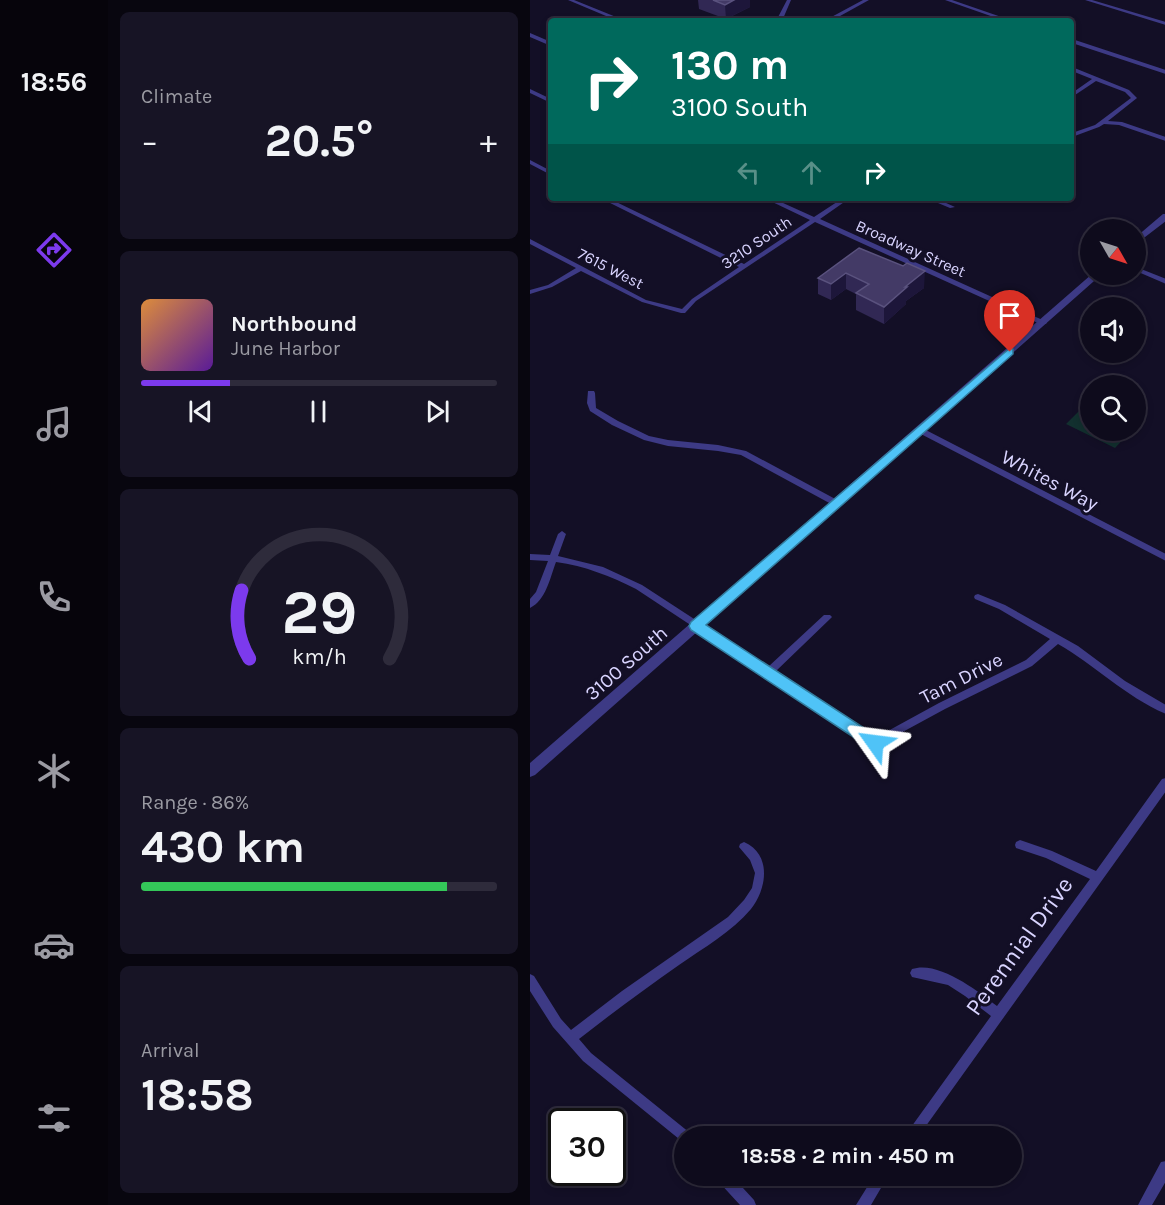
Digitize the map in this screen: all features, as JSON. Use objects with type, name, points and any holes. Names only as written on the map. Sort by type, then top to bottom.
[{"type":"street","points":[[570,0],[615,18]]},
{"type":"street","points":[[780,18],[789,0]]},
{"type":"street","points":[[833,18],[867,0]]},
{"type":"street","points":[[947,0],[1001,18]]},
{"type":"street","points":[[1086,0],[1166,24]]},
{"type":"street","points":[[530,35],[548,43]]},
{"type":"street","points":[[1074,42],[1166,72]]},
{"type":"street","points":[[1074,70],[1133,95],[1132,100],[1103,122],[1074,134]]},
{"type":"street","points":[[1074,94],[1095,79]]},
{"type":"street","points":[[530,91],[548,100]]},
{"type":"street","points":[[1113,115],[1120,123]]},
{"type":"street","points":[[1103,122],[1120,123],[1166,139]]},
{"type":"street","points":[[530,162],[548,171]]},
{"type":"street","points":[[609,201],[745,267]]},
{"type":"street","name":"Broadway Street","points":[[774,201],[1043,322]]},
{"type":"street","name":"3210 South","points":[[683,312],[694,300],[842,201]]},
{"type":"street","points":[[937,201],[952,207]]},
{"type":"street","points":[[1146,233],[1166,216]]},
{"type":"street","name":"7615 West","points":[[530,241],[644,301],[683,312]]},
{"type":"street","points":[[530,292],[550,286],[581,268]]},
{"type":"street","points":[[1146,273],[1166,282]]},
{"type":"street","name":"3100 South","points":[[530,771],[1085,285]]},
{"type":"street","points":[[591,393],[593,409],[634,433],[668,443],[743,453],[836,503]]},
{"type":"street","name":"Whites Way","points":[[920,430],[1166,558]]},
{"type":"street","points":[[530,605],[540,594],[562,534]]},
{"type":"street","points":[[530,558],[554,557],[609,571],[639,587],[768,674],[827,617]]},
{"type":"street","points":[[978,597],[999,605],[1091,659],[1130,689],[1166,710]]},
{"type":"street","name":"Tam Drive","points":[[768,674],[875,743],[942,706],[1030,663],[1057,639]]},
{"type":"street","name":"Perennial Drive","points":[[918,1126],[1166,782]]},
{"type":"street","points":[[1020,845],[1048,854],[1097,877]]},
{"type":"street","points":[[570,1038],[626,995],[732,921],[748,904],[757,889],[760,873],[754,857],[744,847]]},
{"type":"street","points":[[916,973],[936,974],[952,981],[998,1014]]},
{"type":"street","points":[[530,980],[557,1023],[587,1058],[674,1127]]},
{"type":"street","points":[[1145,1205],[1166,1167]]},
{"type":"street","points":[[733,1186],[749,1205]]},
{"type":"street","points":[[863,1205],[875,1186]]},
{"type":"green space","points":[[1080,410],[1080,431],[1066,424]]},
{"type":"green space","points":[[1101,441],[1122,441],[1115,448]]},
{"type":"building","points":[[713,0],[734,0],[725,5]]},
{"type":"building","points":[[859,248],[903,266],[907,263],[925,271],[884,307],[856,293],[869,284],[846,273],[831,284],[818,278]]},
{"type":"route","points":[[875,743],[696,626],[1010,352]]}]
